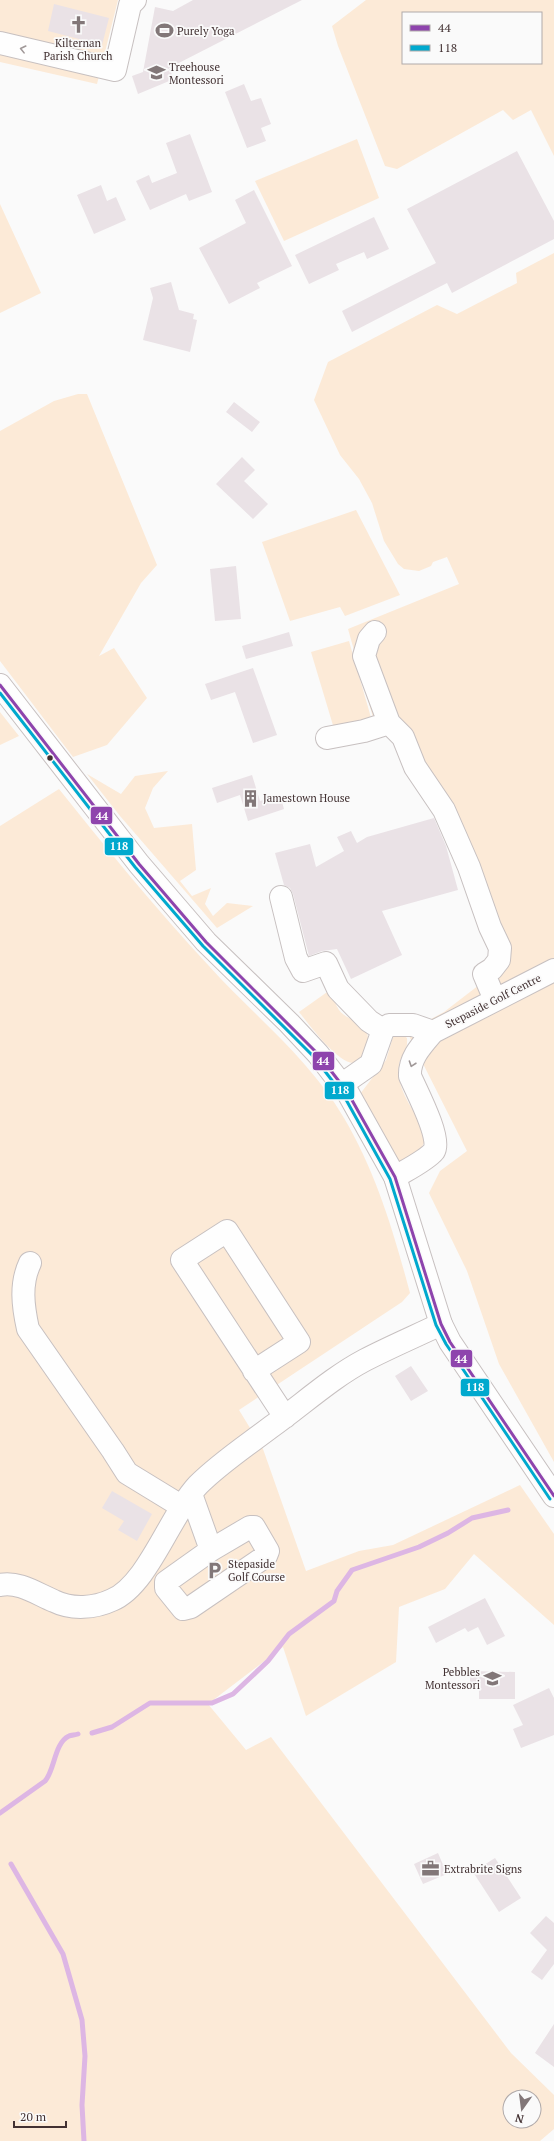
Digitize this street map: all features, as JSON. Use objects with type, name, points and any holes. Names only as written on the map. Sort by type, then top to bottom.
[{"type":"main road","points":[[0,43],[115,70],[126,2]]},
{"type":"main road","points":[[375,632],[369,639],[364,656],[389,723],[402,737],[416,767],[444,810],[469,867],[490,927],[500,948],[499,960],[492,969],[484,974],[495,1000]]},
{"type":"main road","points":[[0,685],[144,870],[206,942],[289,1023],[318,1054],[348,1093],[395,1177],[441,1324],[450,1342],[554,1496]]},
{"type":"main road","points":[[327,738],[364,731],[389,723]]},
{"type":"main road","points":[[281,897],[296,958],[303,971],[326,963],[338,989],[369,1021],[383,1030]]},
{"type":"main road","name":"Stepaside Golf Centre","points":[[433,1032],[554,970]]},
{"type":"main road","points":[[341,1085],[371,1064],[383,1030],[389,1026],[399,1024],[413,1026],[433,1032],[420,1047],[410,1068],[410,1076],[435,1136],[436,1147],[430,1155],[395,1177]]},
{"type":"main road","points":[[254,1371],[299,1342],[227,1231],[182,1260],[254,1371],[285,1417]]},
{"type":"main road","points":[[30,1263],[24,1276],[24,1309],[28,1329],[113,1451],[126,1473],[186,1500],[211,1550]]},
{"type":"main road","points":[[0,1585],[31,1589],[56,1602],[86,1608],[114,1600],[132,1585],[148,1564],[186,1500],[225,1460],[364,1361],[441,1324]]},
{"type":"shaded area","points":[[0,0],[118,0],[97,84],[0,62]]},
{"type":"shaded area","points":[[366,0],[554,0],[554,156],[531,110],[513,120],[503,110],[397,169],[385,166],[338,46],[332,26]]},
{"type":"shaded area","points":[[357,139],[379,198],[284,241],[255,181]]},
{"type":"shaded area","points":[[0,204],[41,293],[0,313]]},
{"type":"shaded area","points":[[554,253],[554,1462],[499,1364],[467,1271],[429,1193],[440,1171],[467,1151],[407,1032],[444,1012],[505,965],[402,726],[374,721],[348,629],[459,584],[447,557],[433,562],[431,566],[419,571],[404,569],[398,564],[384,541],[372,503],[359,479],[340,455],[314,400],[328,362],[437,305],[457,314],[517,283],[516,273]]},
{"type":"shaded area","points":[[78,394],[87,394],[157,565],[141,583],[99,656],[114,648],[147,698],[107,745],[73,757],[0,661],[0,431],[54,401]]},
{"type":"shaded area","points":[[356,510],[400,595],[345,616],[340,607],[290,621],[262,542]]},
{"type":"shaded area","points":[[349,641],[372,721],[335,732],[311,652]]},
{"type":"shaded area","points":[[0,712],[19,736],[0,745]]},
{"type":"shaded area","points":[[168,771],[153,788],[145,808],[154,828],[192,824],[196,870],[180,881],[192,896],[211,888],[205,904],[213,916],[227,903],[253,906],[217,928],[120,816],[87,774],[121,794],[135,776]]},
{"type":"shaded area","points":[[59,789],[170,923],[227,985],[281,1039],[315,1076],[344,1118],[366,1160],[391,1226],[410,1293],[402,1302],[239,1410],[263,1449],[306,1571],[359,1551],[393,1545],[520,1485],[554,1534],[554,1625],[474,1554],[445,1589],[399,1607],[396,1662],[306,1716],[283,1647],[208,1704],[246,1750],[271,1737],[511,2053],[554,2095],[554,2129],[540,2141],[0,2141],[0,826]]},
{"type":"shaded area","points":[[330,990],[339,1010],[346,1016],[362,1025],[367,1033],[368,1042],[365,1054],[357,1062],[351,1063],[334,1053],[317,1035],[299,1012]]},
{"type":"shaded area","points":[[403,1035],[407,1038],[407,1043],[399,1065],[400,1082],[407,1100],[426,1132],[424,1143],[418,1152],[399,1164],[360,1094],[386,1060],[393,1037]]},
{"type":"building","points":[[193,0],[302,0],[169,68],[174,79],[138,94],[132,76],[143,72],[155,7],[173,11]]},
{"type":"building","name":"Kilternan Parish Church","points":[[54,4],[109,18],[102,45],[48,31]]},
{"type":"building","points":[[244,84],[251,101],[261,98],[271,124],[261,128],[266,141],[247,148],[225,92]]},
{"type":"building","points":[[190,134],[212,192],[189,201],[186,194],[150,210],[136,181],[149,175],[152,183],[177,173],[166,143]]},
{"type":"building","points":[[517,151],[554,221],[554,239],[452,293],[447,283],[352,332],[342,311],[436,263],[407,209]]},
{"type":"building","points":[[101,185],[107,201],[116,197],[126,220],[94,234],[77,195]]},
{"type":"building","points":[[254,190],[292,266],[257,283],[260,288],[229,304],[199,248],[246,223],[235,200]]},
{"type":"building","points":[[374,217],[389,249],[367,259],[364,252],[336,264],[339,270],[309,284],[295,255]]},
{"type":"building","points":[[171,282],[179,310],[194,314],[193,319],[197,320],[190,352],[143,340],[153,298],[150,288]]},
{"type":"building","points":[[234,402],[260,422],[252,432],[226,412]]},
{"type":"building","points":[[242,457],[255,470],[244,481],[268,504],[253,519],[216,484]]},
{"type":"building","points":[[236,566],[241,619],[215,621],[210,569]]},
{"type":"building","points":[[289,632],[293,646],[246,659],[242,646]]},
{"type":"building","points":[[253,668],[277,735],[253,743],[235,692],[211,700],[205,684]]},
{"type":"building","name":"Jamestown House","points":[[252,775],[260,801],[280,795],[284,809],[248,821],[240,795],[217,803],[212,788]]},
{"type":"building","points":[[434,818],[446,846],[458,890],[382,911],[402,955],[351,979],[337,949],[322,951],[309,956],[293,894],[290,888],[284,885],[275,853],[310,844],[316,867],[344,851],[337,837],[351,831],[357,843],[367,837]]},
{"type":"building","points":[[411,1366],[428,1391],[411,1401],[395,1376]]},
{"type":"building","points":[[112,1491],[152,1514],[137,1541],[118,1530],[124,1521],[102,1508]]},
{"type":"building","points":[[485,1598],[505,1636],[487,1645],[478,1627],[468,1632],[465,1628],[436,1643],[428,1627]]},
{"type":"building","name":"Pebbles Montessori","points":[[470,1671],[515,1672],[515,1699],[479,1699],[479,1685],[470,1685]]},
{"type":"building","points":[[549,1688],[554,1698],[554,1735],[521,1748],[513,1729],[523,1725],[513,1705]]},
{"type":"building","name":"Extrabrite Signs","points":[[438,1853],[447,1874],[423,1884],[414,1864]]},
{"type":"building","points":[[495,1858],[521,1898],[499,1912],[473,1872]]},
{"type":"building","points":[[546,1916],[554,1923],[554,1964],[542,1980],[531,1972],[547,1950],[530,1933]]},
{"type":"building","points":[[554,2024],[554,2067],[535,2053]]},
{"type":"waterway","points":[[92,1733],[112,1727],[150,1703],[212,1703],[233,1694],[268,1661],[289,1634],[334,1601],[337,1591],[352,1570],[419,1547],[448,1533],[472,1518],[508,1510]]},
{"type":"waterway","points":[[0,1813],[45,1781],[51,1770],[60,1744],[69,1736],[78,1734]]},
{"type":"waterway","points":[[11,1864],[63,1954],[82,2020],[85,2056],[82,2105],[84,2141]]},
{"type":"transit line","name":"44","points":[[0,685],[139,864],[206,942],[318,1054],[348,1093],[395,1177],[441,1324],[450,1342],[554,1496]]},
{"type":"transit line","name":"118","points":[[0,693],[135,867],[203,946],[314,1057],[344,1096],[390,1179],[436,1325],[446,1344],[550,1499]]},
{"type":"place","name":"Kilternan Parish Church","points":[[78,25]]},
{"type":"place","name":"Purely Yoga","points":[[164,31]]},
{"type":"place","name":"Treehouse Montessori","points":[[156,73]]},
{"type":"place","name":"Jamestown House","points":[[250,798]]},
{"type":"place","name":"Stepaside Golf Course","points":[[215,1570]]},
{"type":"place","name":"Pebbles Montessori","points":[[493,1678]]},
{"type":"place","name":"Extrabrite Signs","points":[[431,1869]]}]
